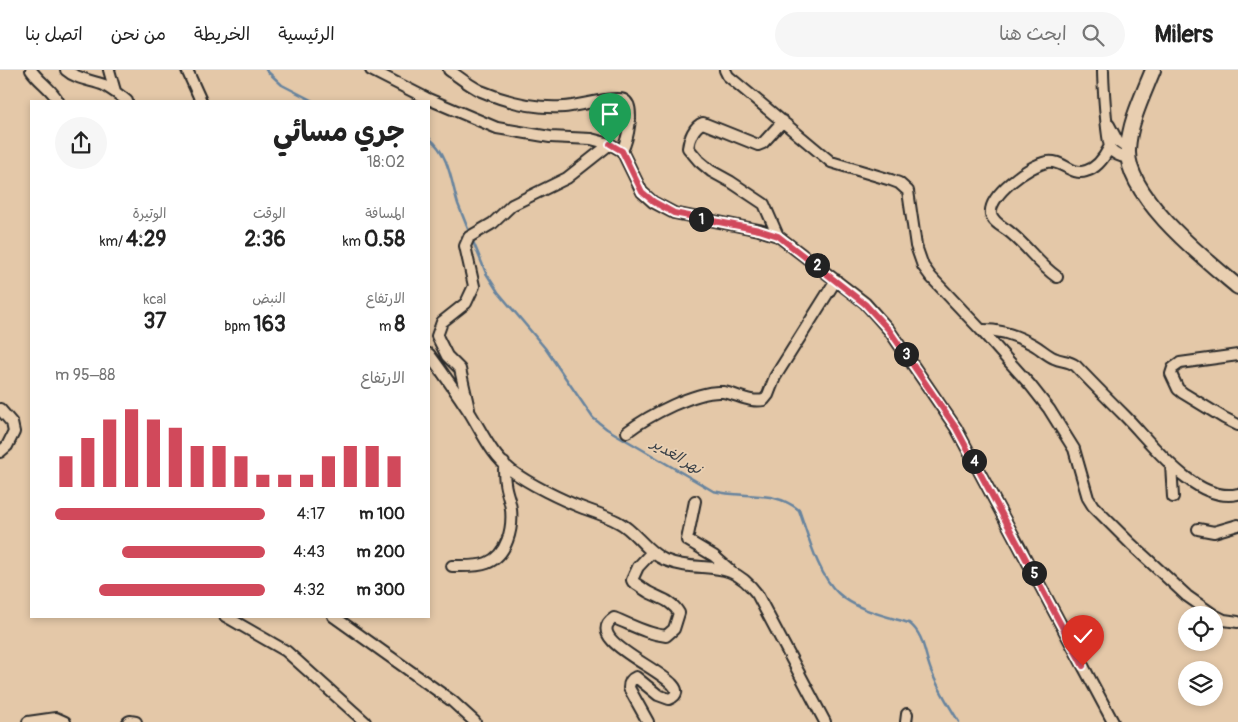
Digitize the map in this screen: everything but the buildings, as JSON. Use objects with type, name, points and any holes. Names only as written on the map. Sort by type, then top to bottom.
[{"type":"main road","points":[[1153,70],[1137,112],[1128,154],[1133,174],[1152,206],[1198,253],[1238,287]]},
{"type":"street","points":[[31,70],[55,94],[58,100]]},
{"type":"street","points":[[66,70],[115,91],[126,100]]},
{"type":"street","points":[[109,70],[115,91]]},
{"type":"street","points":[[188,70],[201,100]]},
{"type":"street","points":[[371,70],[426,98],[497,128],[536,136],[590,139],[610,144],[622,151],[642,192],[654,202],[674,213],[778,236],[865,304],[889,330],[956,428],[1113,722]]},
{"type":"street","points":[[449,70],[480,91],[521,104],[539,107],[564,107],[615,99],[624,100],[630,106],[630,111],[628,137],[622,151]]},
{"type":"street","points":[[724,70],[728,76],[831,162],[899,183],[908,191],[916,246],[923,266],[1031,386],[1074,449],[1088,498],[1100,514],[1186,596],[1214,615],[1224,620],[1238,622]]},
{"type":"street","points":[[1103,70],[1107,140],[1109,148],[1119,156],[1128,154],[1118,142],[1107,122]]},
{"type":"street","points":[[778,236],[770,214],[760,200],[711,171],[688,148],[689,139],[699,124],[703,123],[758,145],[763,143],[783,120]]},
{"type":"street","points":[[470,414],[460,369],[447,356],[437,336],[442,322],[466,303],[474,286],[465,246],[473,235],[493,223],[512,205],[567,178],[610,144]]},
{"type":"street","points":[[1057,276],[996,223],[991,214],[992,208],[1006,186],[1043,162],[1054,161],[1075,172],[1083,172],[1092,169],[1100,163],[1109,148]]},
{"type":"street","points":[[627,432],[672,405],[715,392],[749,400],[764,400],[775,377],[836,280]]},
{"type":"street","points":[[981,330],[992,330],[1008,334],[1034,345],[1055,359],[1068,361],[1076,366],[1171,465],[1190,481],[1218,494],[1238,494]]},
{"type":"street","points":[[430,355],[470,414],[488,446],[512,471],[570,502],[619,523],[652,552],[665,560],[687,565],[715,567],[733,572]]},
{"type":"street","points":[[1238,355],[1180,363],[1173,368],[1171,374],[1178,389],[1183,393],[1238,425]]},
{"type":"street","points":[[0,410],[12,423],[14,432],[7,446],[0,452]]},
{"type":"street","points":[[452,566],[489,562],[495,558],[507,542],[511,522],[510,503],[504,482],[504,463]]},
{"type":"street","points":[[1171,465],[1173,497]]},
{"type":"street","points":[[694,501],[687,540],[714,556],[748,582],[757,594],[825,722]]},
{"type":"street","points":[[1198,528],[1214,532],[1238,525]]},
{"type":"street","points":[[648,722],[629,688],[632,679],[636,677],[658,695],[669,699],[674,697],[676,689],[673,684],[623,650],[608,634],[607,626],[609,621],[614,618],[654,635],[666,636],[674,629],[679,613],[675,606],[648,592],[632,580],[638,567],[652,552]]},
{"type":"street","points":[[228,618],[286,652],[365,722]]},
{"type":"street","points":[[336,618],[452,702],[475,722]]},
{"type":"street","points":[[28,722],[56,718],[65,722]]},
{"type":"street","points":[[128,722],[136,722]]},
{"type":"waterway","name":"نهر الغدير","points":[[266,70],[282,85],[311,100]]},
{"type":"waterway","name":"نهر الغدير","points":[[430,139],[436,144],[445,160],[458,204],[470,234]]},
{"type":"waterway","name":"نهر الغدير","points":[[472,239],[486,273],[498,292],[545,348],[593,418],[607,429],[713,491],[779,499],[799,510],[819,565],[838,593],[862,608],[909,623],[918,633],[929,666],[944,698],[959,722]]},
{"type":"route","points":[[610,144],[622,151],[645,196],[674,213],[759,230],[778,236],[865,304],[889,330],[956,428],[1083,666]]}]
